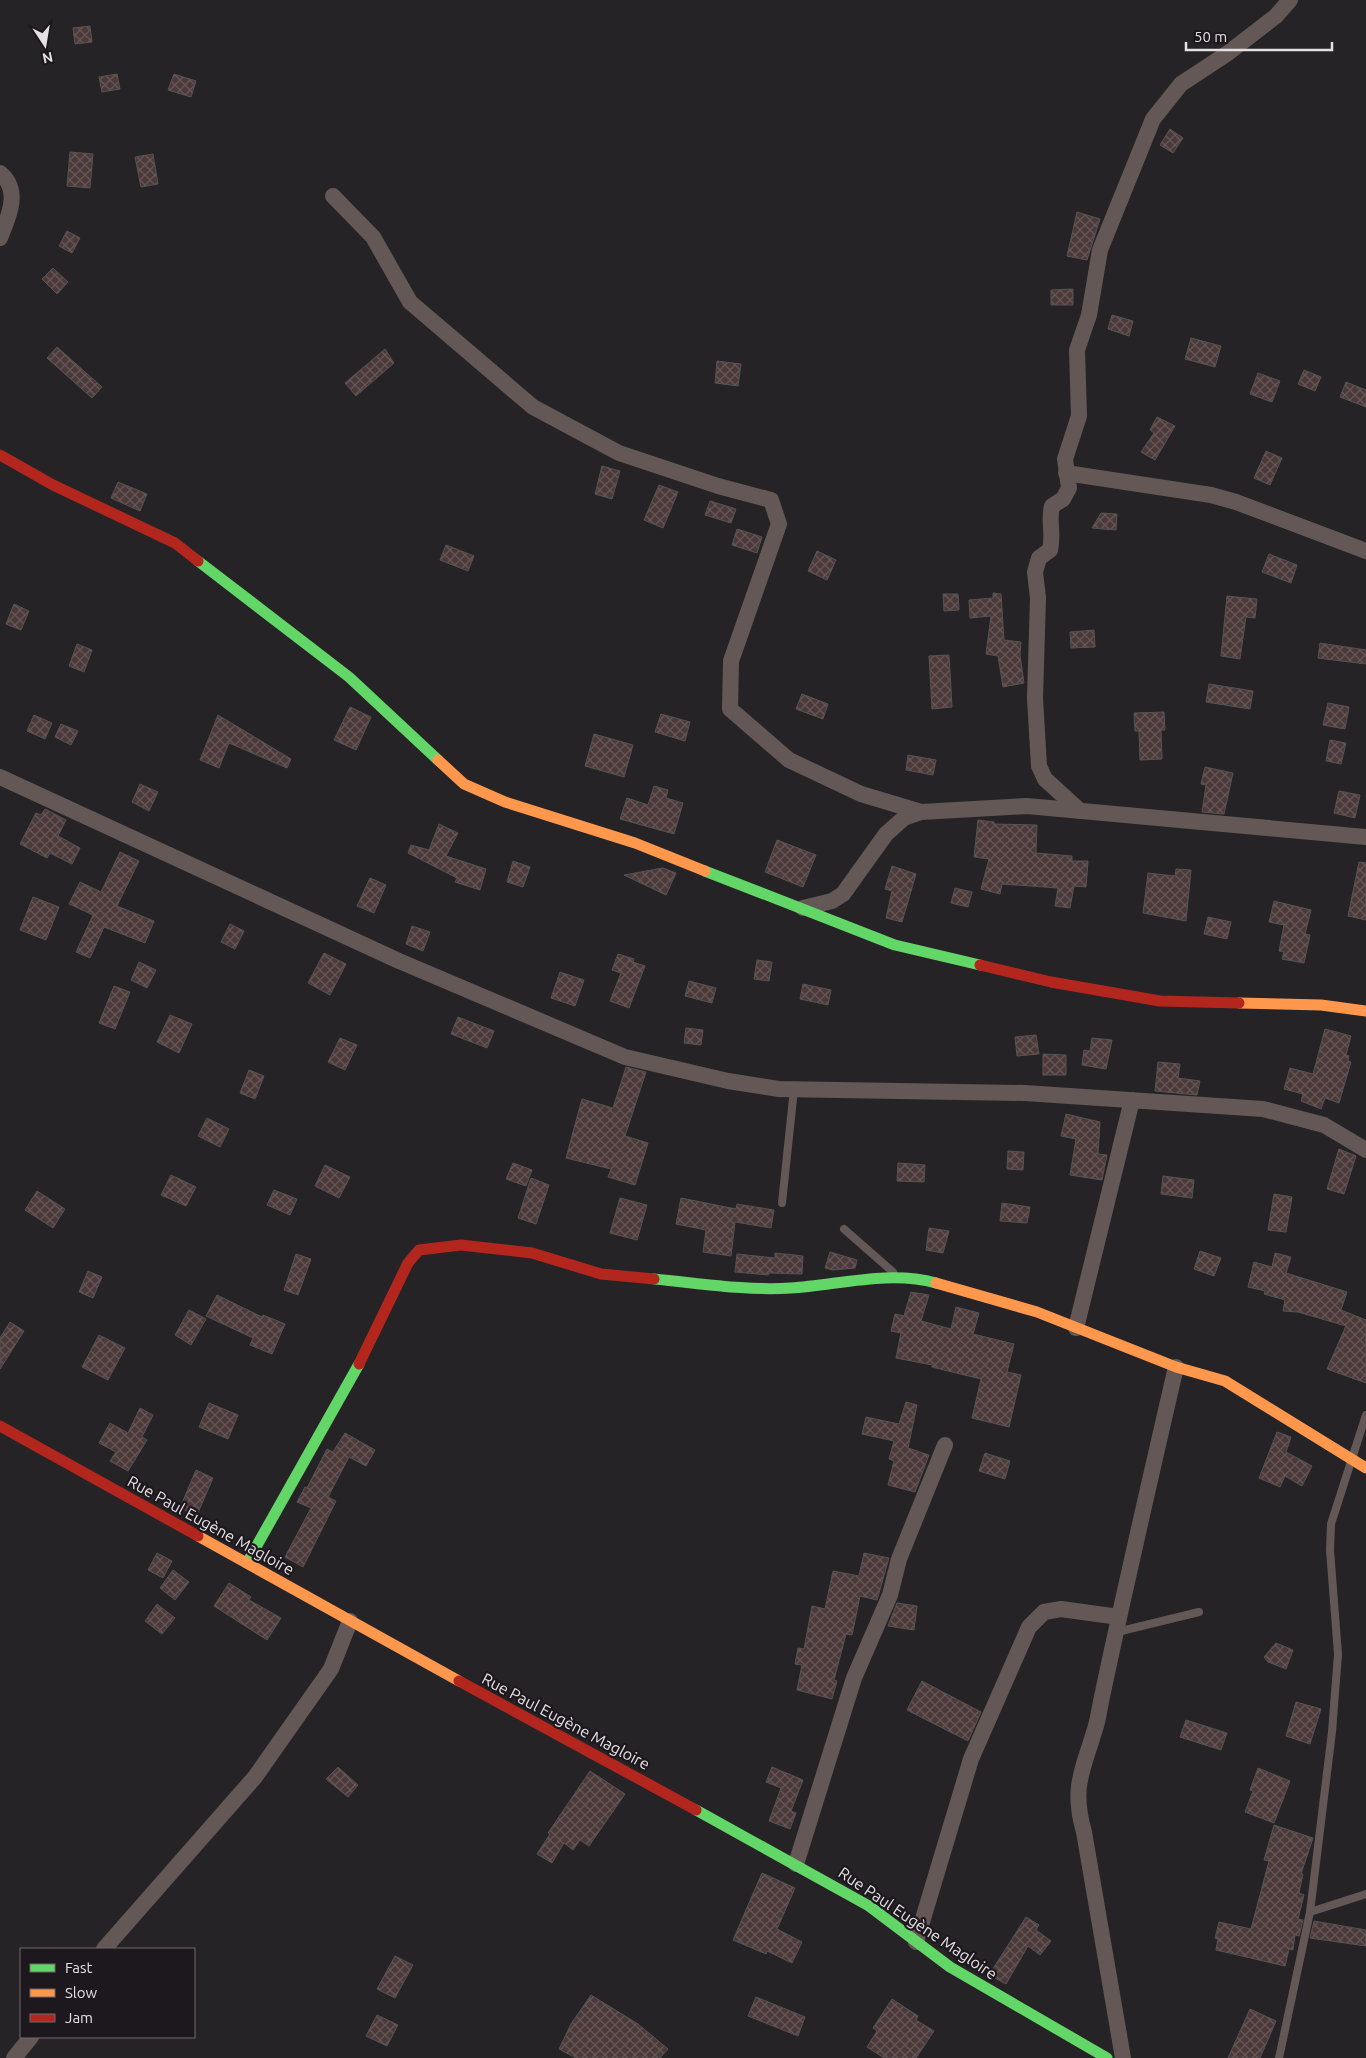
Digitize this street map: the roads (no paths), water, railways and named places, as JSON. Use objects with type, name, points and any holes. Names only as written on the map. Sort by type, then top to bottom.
[{"type":"street","points":[[1080,811],[1046,779],[1038,766],[1036,708],[1038,598],[1035,572],[1039,558],[1050,550],[1053,536],[1049,516],[1052,506],[1063,499],[1069,488],[1065,459],[1079,416],[1077,350],[1089,315],[1100,250],[1154,119],[1181,84],[1228,53],[1276,16],[1290,0]]},
{"type":"street","points":[[0,173],[9,180],[13,196],[0,238]]},
{"type":"street","points":[[333,196],[373,237],[410,302],[533,407],[619,452],[718,486],[772,500],[779,524],[731,661],[730,709],[789,760],[861,794],[921,812]]},
{"type":"street","points":[[0,454],[53,485],[175,543],[349,678],[464,784],[505,802],[635,843],[895,945],[1051,982],[1160,1001],[1321,1005],[1366,1011]]},
{"type":"street","points":[[1066,473],[1211,495],[1236,502],[1366,550]]},
{"type":"street","points":[[0,777],[399,961],[625,1057],[728,1081],[794,1089],[1025,1093],[1263,1109],[1324,1126],[1366,1150]]},
{"type":"street","points":[[803,908],[832,901],[844,894],[886,834],[904,818],[921,812],[1027,806],[1366,837]]},
{"type":"street","points":[[1076,1328],[1132,1100]]},
{"type":"street","points":[[247,1563],[354,1374],[408,1263],[419,1250],[442,1245],[532,1253],[601,1274],[760,1289],[900,1278],[921,1279],[1037,1312],[1176,1367],[1225,1381],[1366,1468]]},
{"type":"street","points":[[1123,2058],[1084,1832],[1078,1812],[1080,1770],[1095,1729],[1176,1367]]},
{"type":"street","name":"Rue Paul Eugène Magloire","points":[[0,1426],[350,1621],[796,1864],[869,1906],[950,1967],[1107,2058]]},
{"type":"street","points":[[796,1864],[854,1678],[890,1595],[899,1559],[945,1445]]},
{"type":"street","points":[[916,1942],[971,1759],[1029,1627],[1044,1612],[1061,1609],[1117,1625]]},
{"type":"street","points":[[105,1948],[255,1777],[331,1669],[350,1621]]},
{"type":"street","points":[[14,2058],[30,2038]]},
{"type":"lane","points":[[782,1203],[794,1089]]},
{"type":"lane","points":[[844,1229],[900,1278]]},
{"type":"lane","points":[[1280,2058],[1310,1912],[1332,1732],[1338,1654],[1330,1550],[1331,1524],[1366,1415]]},
{"type":"lane","points":[[1117,1625],[1200,1612]]},
{"type":"lane","points":[[1310,1912],[1366,1894]]}]
